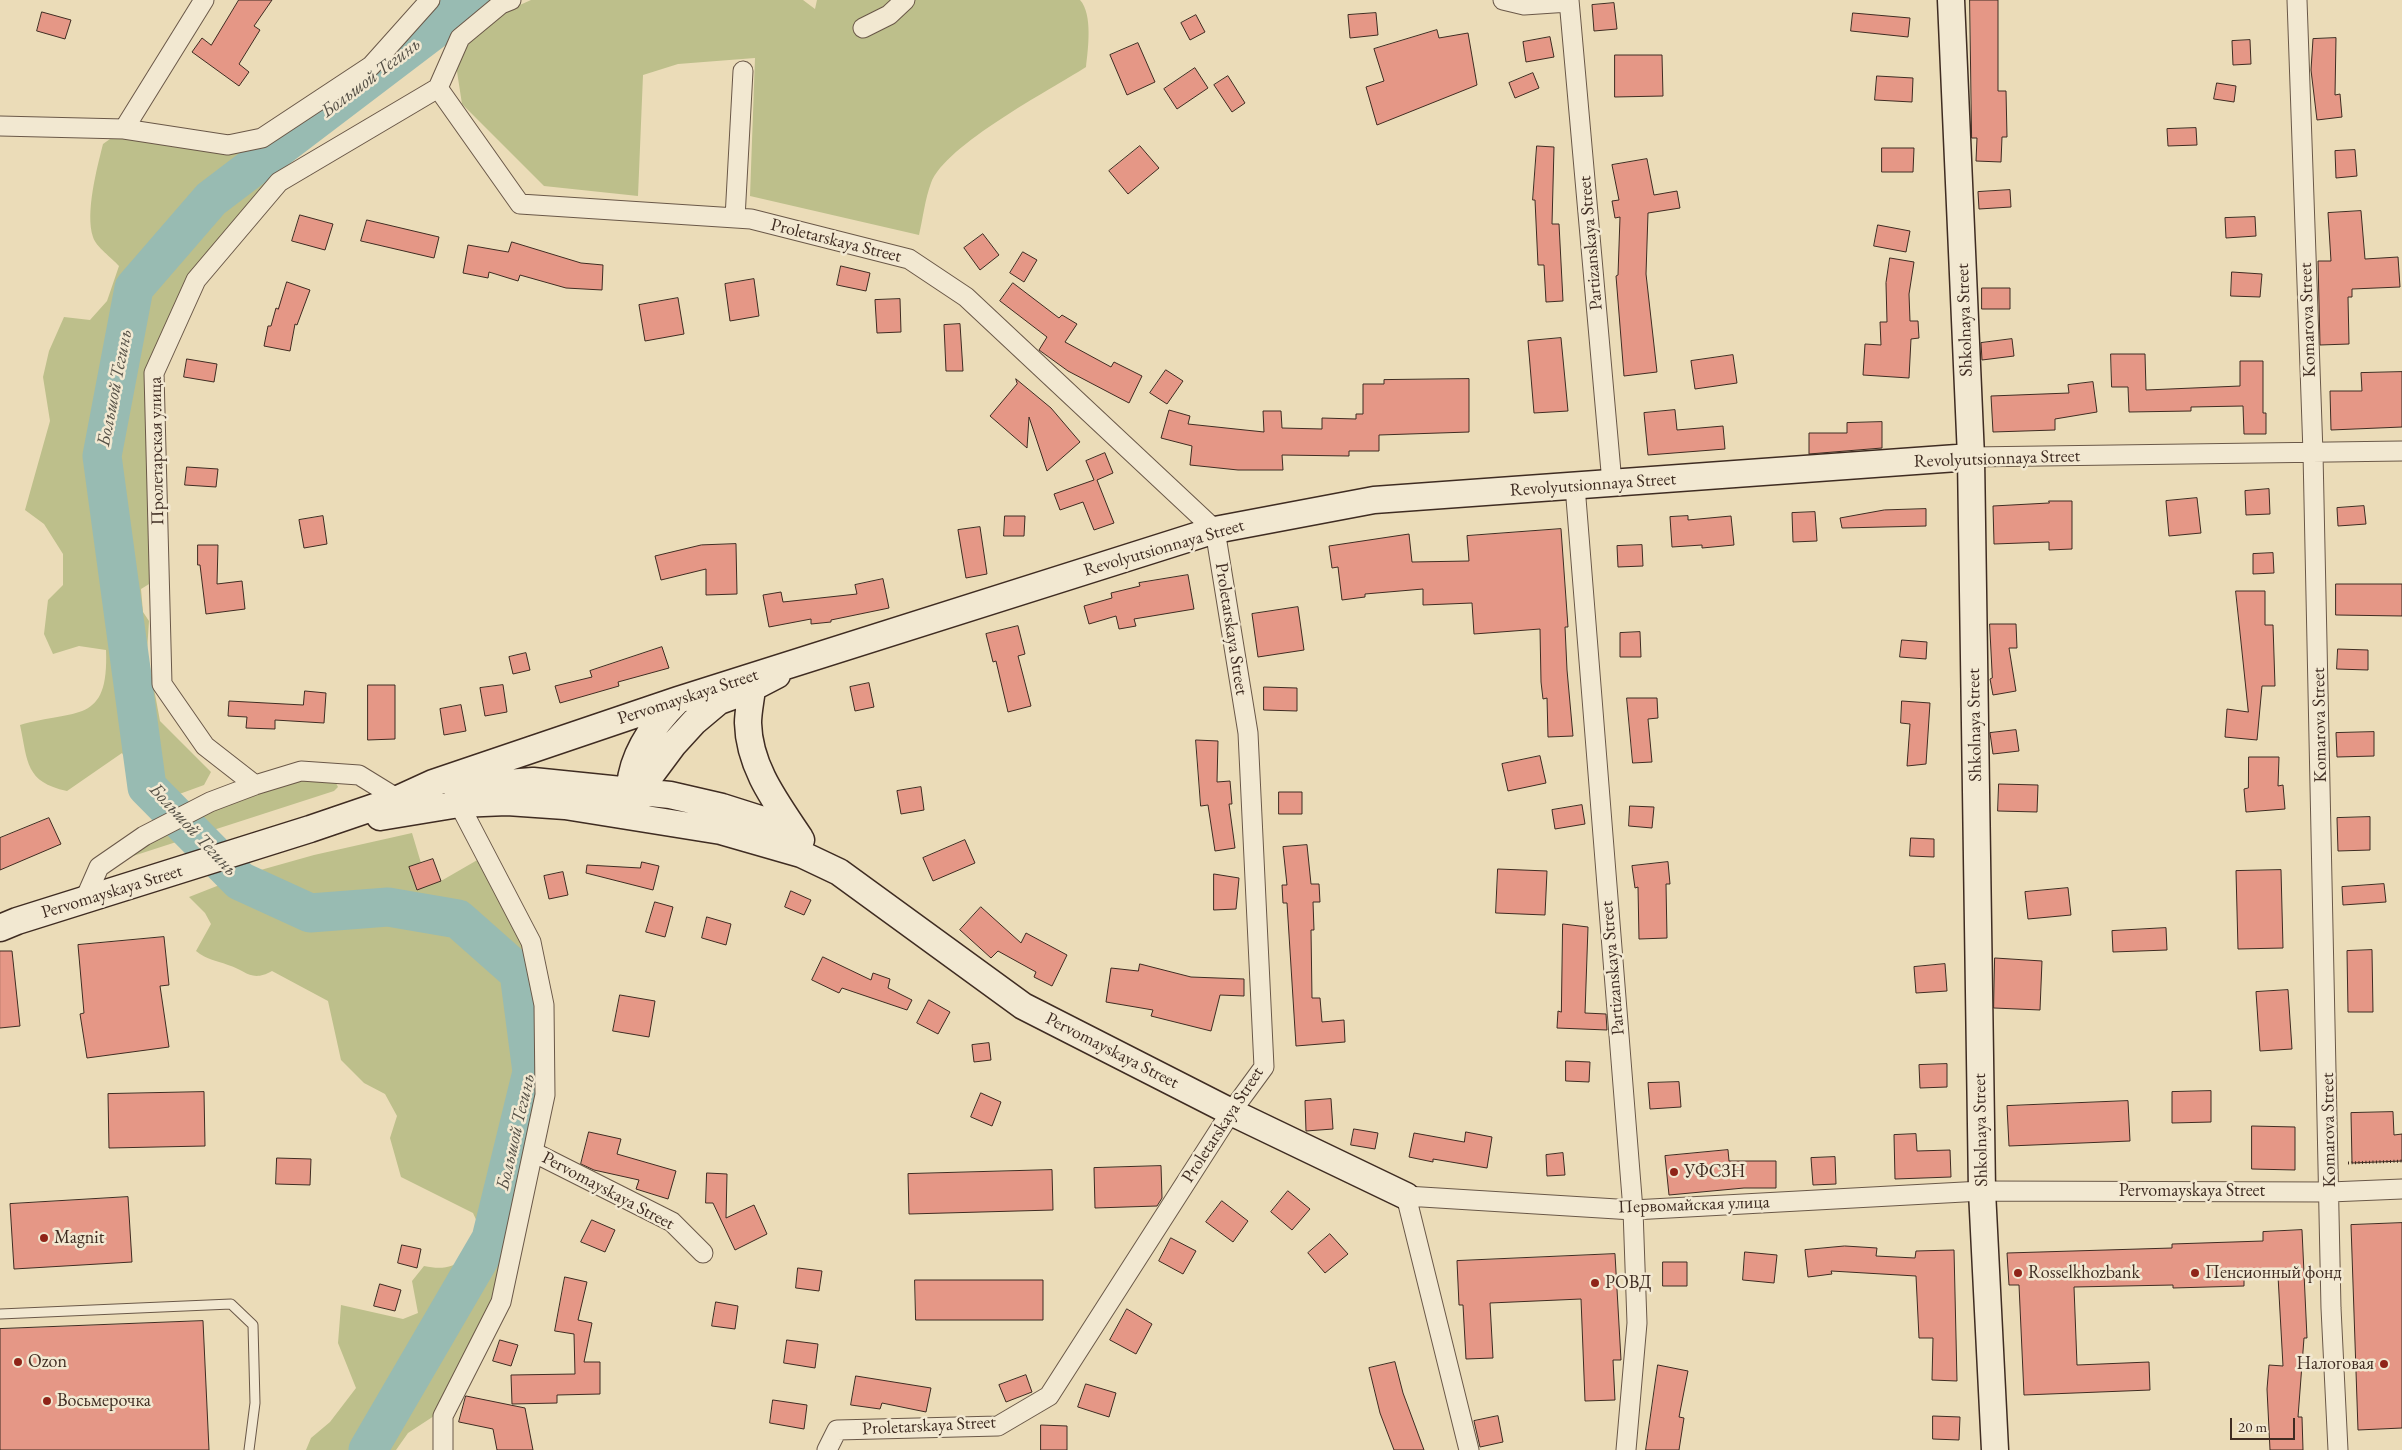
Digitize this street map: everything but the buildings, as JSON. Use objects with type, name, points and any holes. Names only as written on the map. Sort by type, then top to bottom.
[{"type":"street","points":[[124,129],[204,0]]},
{"type":"street","points":[[0,126],[124,129],[228,145],[262,138],[371,66],[430,0]]},
{"type":"street","points":[[438,88],[460,38],[501,4],[511,0]]},
{"type":"street","points":[[863,28],[890,15],[905,0]]},
{"type":"street","name":"Partizanskaya Street","points":[[1503,0],[1524,5],[1569,1],[1612,483]]},
{"type":"street","name":"Shkolnaya Street","points":[[1951,0],[1971,457],[1982,1191],[1996,1450]]},
{"type":"street","name":"Komarova Street","points":[[2296,0],[2313,454],[2332,1308],[2338,1450]]},
{"type":"street","points":[[735,218],[743,71]]},
{"type":"street","name":"Proletarskaya Street","points":[[438,88],[520,204],[751,219],[909,259],[966,297],[1215,530],[1248,733],[1264,1067],[1231,1112],[1049,1396],[998,1426],[837,1430],[828,1450]]},
{"type":"street","name":"Пролетарская улица","points":[[254,784],[205,746],[162,684],[154,373],[196,280],[279,182],[438,88]]},
{"type":"street","name":"Revolyutsionnaya Street","points":[[806,658],[1215,530],[1374,500],[1971,457],[2313,454],[2402,451]]},
{"type":"street","name":"Partizanskaya Street","points":[[1575,486],[1633,1210],[1637,1323],[1626,1450]]},
{"type":"street","name":"Pervomayskaya Street","points":[[801,847],[764,784],[754,756],[748,723],[752,688],[806,658]]},
{"type":"street","name":"Pervomayskaya Street","points":[[0,928],[310,829],[398,798],[442,780],[806,658]]},
{"type":"street","points":[[590,810],[614,805],[641,788],[673,745],[694,722],[719,701],[752,688]]},
{"type":"street","points":[[678,700],[656,722],[639,756],[631,777],[630,786],[640,802],[658,815],[688,825]]},
{"type":"street","points":[[84,901],[99,867],[144,836],[210,802],[254,784],[301,771],[359,775],[398,798],[442,789],[493,782],[533,781],[670,795],[722,807],[763,820],[801,847]]},
{"type":"street","name":"Pervomayskaya Street","points":[[310,829],[459,804],[507,802],[590,810],[688,825],[801,847],[839,872],[1023,1006],[1231,1112],[1406,1196]]},
{"type":"street","name":"Pervomayskaya Street","points":[[442,1450],[443,1416],[501,1302],[545,1095],[544,1006],[531,942],[459,804]]},
{"type":"street","name":"Pervomayskaya Street","points":[[533,1152],[672,1222],[703,1253]]},
{"type":"street","name":"Pervomayskaya Street","points":[[1982,1191],[2330,1192],[2402,1189]]},
{"type":"street","name":"Первомайская улица","points":[[1406,1196],[1633,1210],[1982,1191]]},
{"type":"street","points":[[1406,1196],[1469,1450]]},
{"type":"lane","points":[[0,1314],[231,1304],[253,1325],[255,1403],[249,1450]]},
{"type":"path","points":[[2330,1163],[2402,1161]]},
{"type":"green space","points":[[531,0],[803,0],[815,9],[817,0],[1080,0],[1087,14],[1089,32],[1088,51],[1086,67],[1000,119],[956,152],[940,168],[929,189],[919,235],[750,196],[755,58],[678,64],[643,75],[638,196],[544,186],[462,104],[456,65],[482,22]]},
{"type":"green space","points":[[124,129],[262,138],[279,182],[196,280],[154,373],[159,578],[141,589],[143,612],[149,621],[147,651],[160,721],[211,772],[204,785],[152,804],[122,753],[67,791],[43,782],[36,776],[27,760],[20,725],[85,710],[95,702],[102,691],[105,674],[106,650],[79,646],[53,654],[44,634],[48,600],[63,585],[63,554],[44,524],[25,510],[50,421],[43,377],[49,351],[64,317],[90,320],[107,301],[119,266],[95,241],[90,216],[93,190],[103,144]]},
{"type":"green space","points":[[312,777],[336,783],[338,787],[334,791],[133,856],[142,846],[158,835],[267,787]]},
{"type":"green space","points":[[412,833],[421,863],[409,868],[417,889],[441,881],[486,855],[531,942],[545,1095],[501,1302],[434,1416],[408,1433],[396,1450],[306,1450],[311,1438],[330,1422],[356,1388],[338,1343],[341,1305],[403,1319],[418,1313],[412,1281],[424,1266],[444,1268],[452,1266],[465,1258],[484,1237],[473,1213],[401,1177],[390,1138],[397,1116],[385,1094],[364,1083],[341,1060],[328,1001],[272,971],[254,976],[200,954],[196,951],[211,924],[205,913],[189,897],[250,873],[314,855]]},
{"type":"waterway","name":"Большой Тегинь","points":[[368,1450],[491,1239],[532,1072],[519,973],[458,919],[388,907],[310,913],[240,881],[147,787],[102,456],[134,288],[211,199],[473,0]]},
{"type":"place","name":"УФСЗН","points":[[1674,1172]]},
{"type":"place","name":"Magnit","points":[[44,1238]]},
{"type":"place","name":"Rosselkhozbank","points":[[2018,1273]]},
{"type":"place","name":"Пенсионный фонд","points":[[2195,1273]]},
{"type":"place","name":"РОВД","points":[[1595,1283]]},
{"type":"place","name":"Ozon","points":[[18,1362]]},
{"type":"place","name":"Налоговая","points":[[2384,1364]]},
{"type":"place","name":"Восьмерочка","points":[[47,1401]]}]
